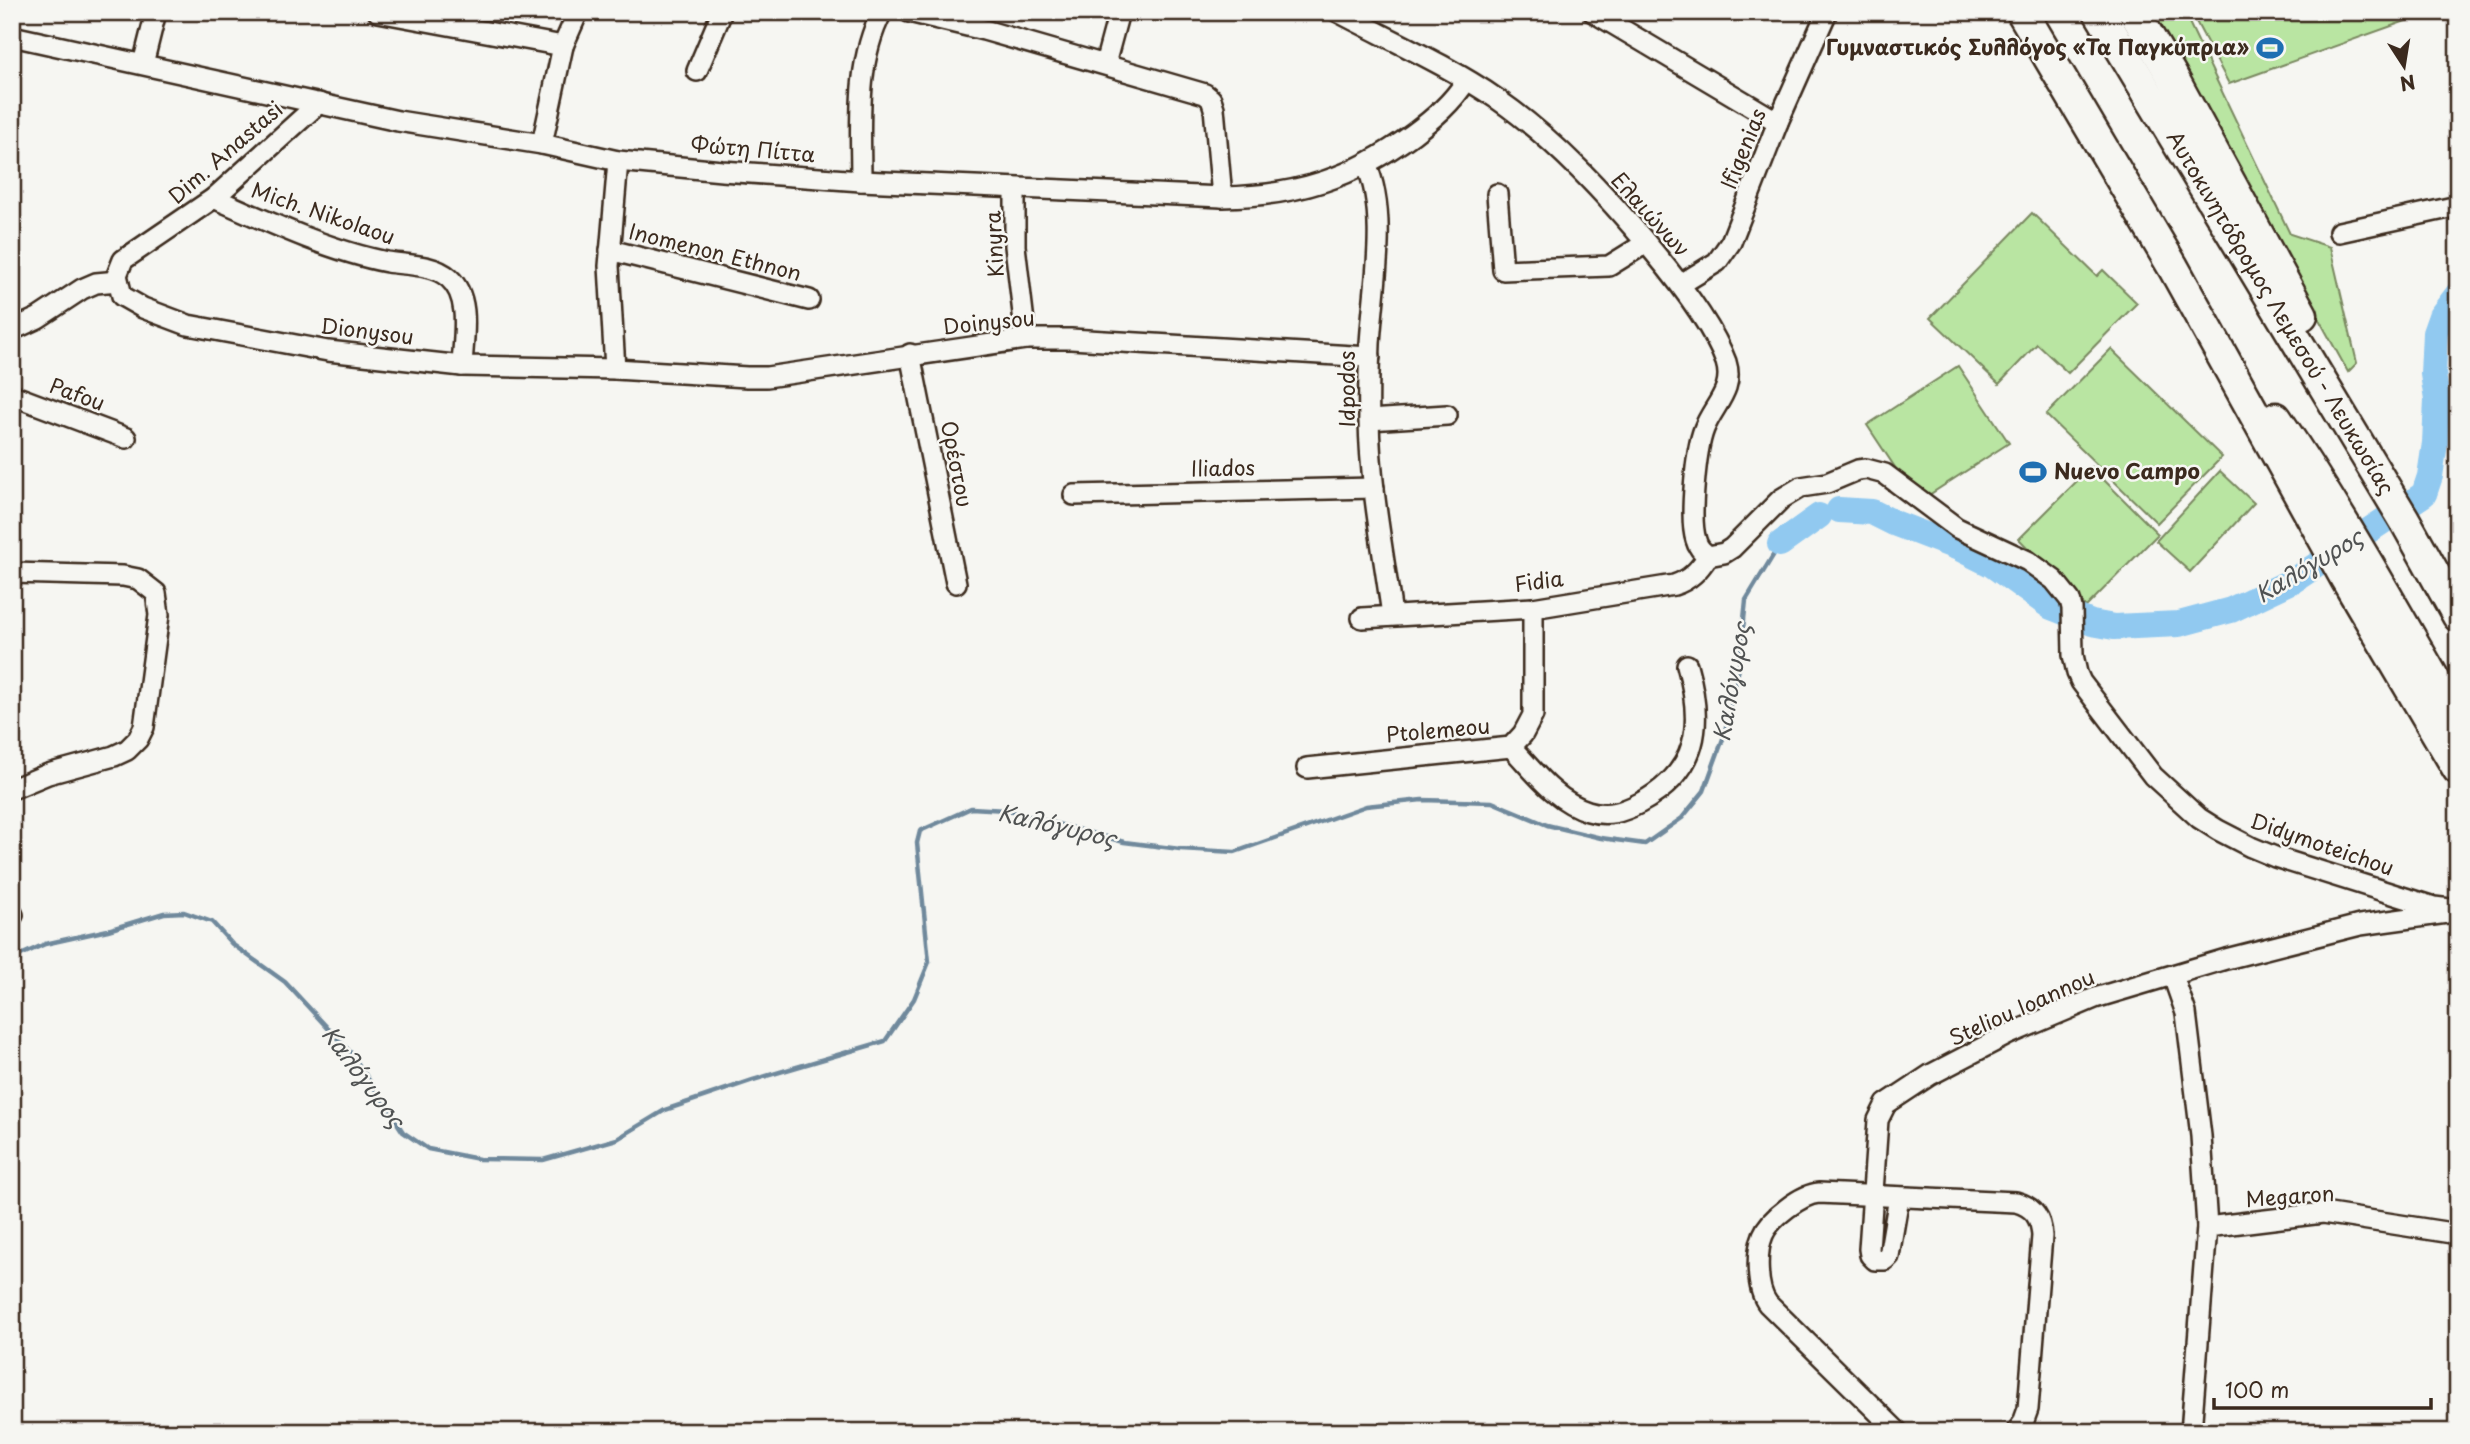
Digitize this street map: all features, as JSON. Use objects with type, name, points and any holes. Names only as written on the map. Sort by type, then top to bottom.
[{"type":"highway","points":[[2022,12],[2174,267],[2346,579],[2458,769]]},
{"type":"highway","points":[[2041,12],[2458,721]]},
{"type":"highway","name":"Αυτοκινητόδρομος Λεμεσού - Λευκωσίας","points":[[2099,12],[2411,516],[2458,616]]},
{"type":"highway","points":[[2134,12],[2172,76],[2351,419]]},
{"type":"highway","points":[[2174,267],[2297,448]]},
{"type":"highway","points":[[2411,516],[2441,550],[2458,582]]},
{"type":"street","points":[[143,64],[156,12]]},
{"type":"street","points":[[377,12],[563,46]]},
{"type":"street","points":[[542,144],[563,46],[578,12]]},
{"type":"street","points":[[697,71],[722,12]]},
{"type":"street","points":[[861,181],[861,114],[865,62],[873,30],[882,12]]},
{"type":"street","points":[[909,12],[984,30],[1205,94],[1212,99],[1222,197]]},
{"type":"street","points":[[1105,64],[1119,12]]},
{"type":"street","name":"Ελαιώνων","points":[[1338,12],[1496,98],[1542,135],[1629,222],[1681,284],[1721,350],[1729,379],[1726,392],[1705,427],[1698,447],[1693,515],[1695,538],[1700,550],[1708,556]]},
{"type":"street","points":[[1593,12],[1779,122]]},
{"type":"street","name":"Ifigenias","points":[[1681,284],[1717,262],[1731,242],[1827,12]]},
{"type":"street","name":"Φώτη Πίττα","points":[[12,36],[398,121],[542,144],[618,161],[861,181],[1222,197],[1290,192],[1335,178],[1366,164],[1434,119],[1457,95],[1466,81]]},
{"type":"street","name":"Dim. Anastasi","points":[[120,289],[120,266],[130,254],[214,198],[319,103]]},
{"type":"street","points":[[615,369],[610,250],[618,161]]},
{"type":"street","name":"Idpodos","points":[[1366,164],[1378,199],[1369,420],[1374,488],[1392,615]]},
{"type":"street","name":"Kinyra","points":[[1015,188],[1015,246],[1027,339]]},
{"type":"street","points":[[1497,194],[1503,270],[1609,266],[1646,243]]},
{"type":"street","name":"Mich. Nikolaou","points":[[214,198],[279,227],[317,240],[383,261],[434,270],[450,278],[459,292],[464,311],[461,366]]},
{"type":"street","points":[[2339,232],[2458,206]]},
{"type":"street","name":"Inomenon Ethnon","points":[[610,250],[809,300]]},
{"type":"street","points":[[12,330],[38,318],[96,283],[120,289]]},
{"type":"street","name":"Dionysou","points":[[120,289],[144,308],[199,328],[328,351],[461,366],[615,369]]},
{"type":"street","name":"Doinysou","points":[[615,369],[767,377],[1027,339],[1084,340],[1370,358]]},
{"type":"street","name":"Ορέστου","points":[[910,355],[956,583]]},
{"type":"street","name":"Pafou","points":[[12,395],[126,438]]},
{"type":"street","points":[[1369,420],[1447,415]]},
{"type":"street","name":"Didymoteichou","points":[[1708,556],[1724,554],[1781,499],[1801,487],[1826,483],[1849,473],[1866,470],[1885,474],[1958,527],[2042,570],[2063,590],[2072,613],[2073,655],[2081,682],[2153,776],[2199,818],[2234,839],[2276,857],[2434,907],[2458,910]]},
{"type":"street","name":"Iliados","points":[[1074,495],[1374,488]]},
{"type":"street","name":"Fidia","points":[[1362,618],[1533,608],[1674,585],[1693,576],[1708,556]]},
{"type":"street","points":[[12,573],[123,576],[138,579],[156,593],[159,615],[144,727],[132,745],[114,756],[48,774],[12,789]]},
{"type":"street","name":"Ptolemeou","points":[[1307,768],[1511,747],[1523,734],[1533,715],[1533,608]]},
{"type":"street","points":[[1511,747],[1544,783],[1573,805],[1599,814],[1625,811],[1659,792],[1687,758],[1695,735],[1697,708],[1687,665]]},
{"type":"street","name":"Steliou Ioannou","points":[[1899,1197],[1890,1254],[1885,1260],[1878,1262],[1872,1258],[1869,1249],[1878,1120],[1886,1104],[1894,1097],[1941,1069],[2051,1015],[2095,998],[2226,959],[2360,925],[2458,910]]},
{"type":"street","points":[[2173,976],[2186,1013],[2202,1136],[2207,1227],[2191,1432]]},
{"type":"street","points":[[1898,1432],[1768,1304],[1761,1292],[1761,1246],[1765,1232],[1797,1200],[1814,1193],[2016,1202],[2028,1206],[2040,1221],[2042,1236],[2028,1409],[2023,1423],[2015,1432]]},
{"type":"street","name":"Megaron","points":[[2207,1227],[2323,1213],[2458,1234]]},
{"type":"green space","points":[[2150,12],[2184,12],[2290,234],[2330,247],[2357,363],[2348,372]]},
{"type":"green space","name":"Γυμναστικός Συλλόγος «Τα Παγκύπρια»","points":[[2191,12],[2431,12],[2229,84]]},
{"type":"green space","points":[[2032,213],[2097,276],[2103,270],[2137,303],[2068,373],[2037,344],[1999,384],[1930,318]]},
{"type":"green space","points":[[2111,349],[2222,457],[2157,523],[2046,415]]},
{"type":"green space","points":[[1958,366],[2009,443],[1918,502],[1867,425]]},
{"type":"green space","points":[[2091,467],[2158,534],[2086,607],[2019,539]]},
{"type":"green space","points":[[2220,471],[2254,503],[2190,572],[2156,541]]},
{"type":"waterway","name":"Καλόγυρος","points":[[1839,510],[1872,512],[1959,548],[1991,564],[2051,607],[2092,623],[2114,627],[2179,624],[2231,610],[2294,580],[2424,494],[2435,443],[2435,333],[2441,316],[2458,294]]},
{"type":"waterway","name":"Καλόγυρος","points":[[1780,544],[1819,516]]},
{"type":"waterway","name":"Καλόγυρος","points":[[12,959],[45,944],[108,930],[164,913],[184,912],[212,922],[232,944],[285,982],[351,1053],[403,1132],[428,1149],[479,1159],[543,1160],[617,1139],[665,1110],[753,1080],[885,1041],[914,999],[929,962],[917,843],[920,831],[971,808],[1006,810],[1124,842],[1235,852],[1366,806],[1422,800],[1492,802],[1547,825],[1601,838],[1645,844],[1682,818],[1704,791],[1724,736],[1739,668],[1746,600],[1780,544]]},
{"type":"place","name":"Γυμναστικός Συλλόγος «Τα Παγκύπρια»","points":[[2270,48]]},
{"type":"place","name":"Nuevo Campo","points":[[2033,472]]}]
